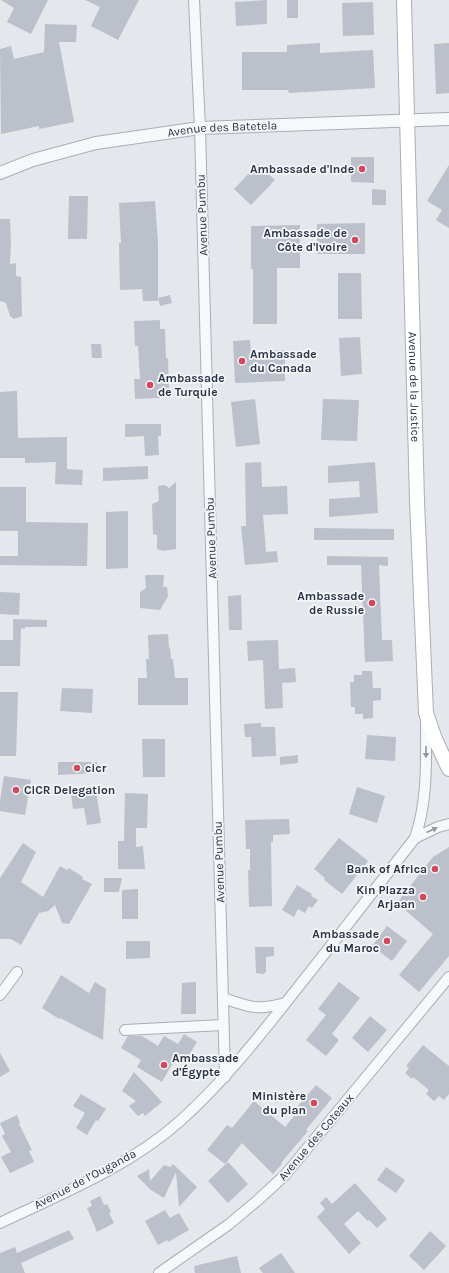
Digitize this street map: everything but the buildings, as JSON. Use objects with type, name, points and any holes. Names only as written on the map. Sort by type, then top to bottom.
[{"type":"main road","name":"Avenue de la Justice","points":[[404,0],[417,501],[426,713],[435,739],[449,769]]},
{"type":"street","name":"Avenue Pumbu","points":[[194,0],[200,128],[223,998],[222,1025],[225,1077]]},
{"type":"street","name":"Avenue des Batetela","points":[[0,173],[33,160],[96,143],[200,128],[449,119]]},
{"type":"street","name":"Avenue de l’Ouganda","points":[[0,1223],[56,1197],[114,1167],[148,1146],[179,1122],[225,1077],[286,1003],[415,838],[421,820],[426,777],[426,713]]},
{"type":"street","name":"Avenue de l’Ouganda","points":[[415,838],[449,824]]},
{"type":"street","points":[[0,995],[17,972]]},
{"type":"street","name":"Avenue des Coteaux","points":[[159,1273],[228,1225],[285,1175],[449,977]]},
{"type":"street","points":[[223,998],[256,1008],[269,1008],[286,1003]]},
{"type":"street","points":[[125,1030],[222,1025]]},
{"type":"place","name":"Ambassade d'Inde","points":[[362,169]]},
{"type":"place","name":"Ambassade de Côte d'Ivoire","points":[[355,240]]},
{"type":"place","name":"Ambassade du Canada","points":[[242,361]]},
{"type":"place","name":"Ambassade de Turquie","points":[[150,385]]},
{"type":"place","name":"Ambassade de Russie","points":[[372,603]]},
{"type":"place","name":"cicr","points":[[77,768]]},
{"type":"place","name":"CICR Delegation","points":[[16,790]]},
{"type":"place","name":"Bank of Africa","points":[[435,869]]},
{"type":"place","name":"Kin Plazza Arjaan","points":[[423,897]]},
{"type":"place","name":"Ambassade du Maroc","points":[[387,941]]},
{"type":"place","name":"Ambassade d'Égypte","points":[[164,1065]]},
{"type":"place","name":"Ministère du plan","points":[[314,1103]]}]
